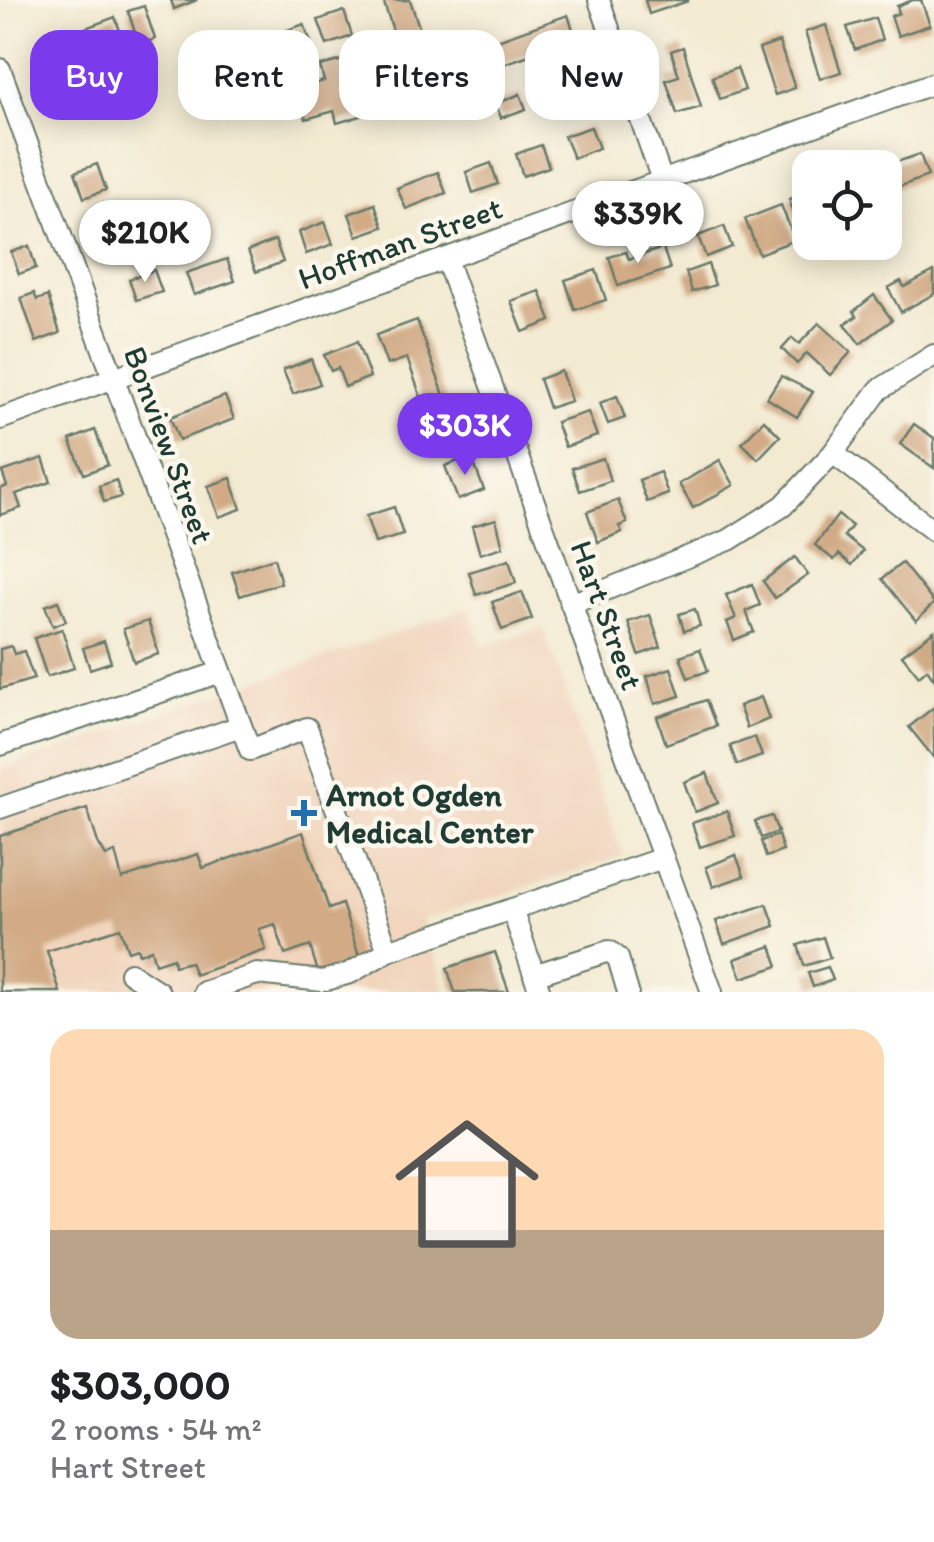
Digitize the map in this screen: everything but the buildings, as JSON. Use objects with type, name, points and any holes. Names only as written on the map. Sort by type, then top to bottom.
[{"type":"street","points":[[599,0],[662,180]]},
{"type":"street","name":"Bonview Street","points":[[0,69],[241,726]]},
{"type":"street","name":"Hoffman Street","points":[[0,419],[934,84]]},
{"type":"street","name":"Hart Street","points":[[446,259],[712,992]]},
{"type":"street","points":[[570,604],[729,540],[794,497],[879,390],[934,355]]},
{"type":"street","points":[[833,452],[934,530]]},
{"type":"street","points":[[0,745],[220,672]]},
{"type":"street","points":[[0,808],[241,726],[250,750],[307,728],[388,951]]},
{"type":"street","points":[[204,992],[258,974],[323,981],[350,973],[388,951],[663,858]]},
{"type":"street","points":[[512,909],[537,984],[610,951],[618,958],[628,992]]},
{"type":"street","points":[[130,973],[158,992]]},
{"type":"shaded area","name":"Arnot Ogden Medical Center","points":[[468,608],[482,646],[543,629],[623,856],[422,920],[447,992],[0,992],[0,770]]},
{"type":"place","name":"Arnot Ogden Medical Center","points":[[304,813]]}]
